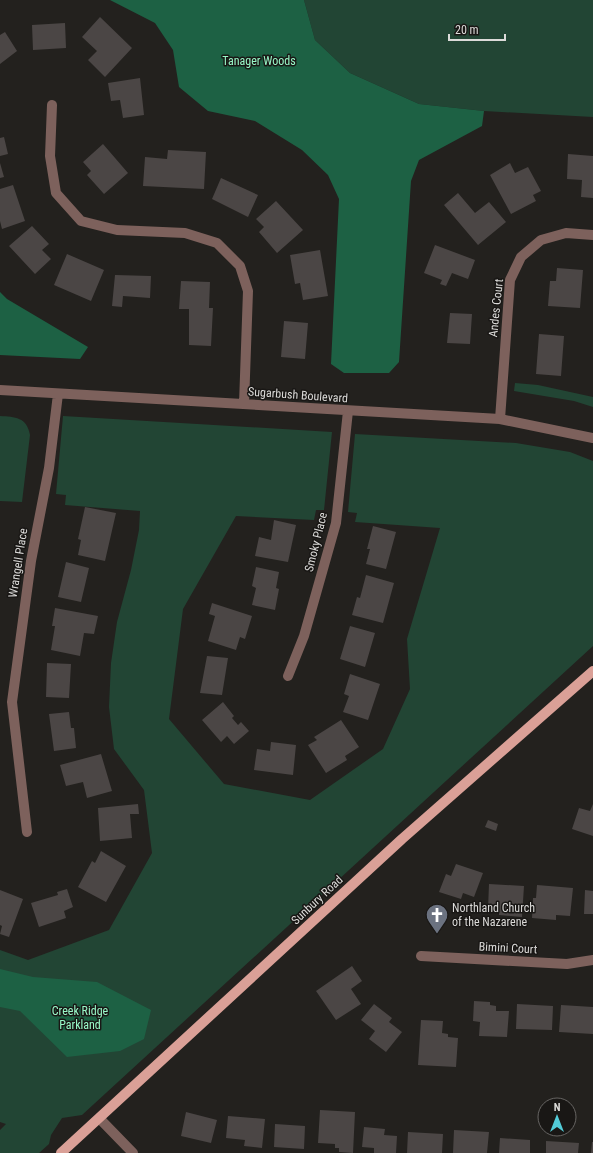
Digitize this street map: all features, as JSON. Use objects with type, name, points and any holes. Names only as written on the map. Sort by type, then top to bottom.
[{"type":"main road","name":"Sunbury Road","points":[[61,1153],[100,1119],[402,839],[593,671]]},
{"type":"street","points":[[52,104],[50,156],[56,193],[81,221],[117,230],[185,233],[217,243],[240,266],[248,291],[244,404]]},
{"type":"street","name":"Andes Court","points":[[500,419],[510,280],[521,257],[541,240],[566,233],[593,235]]},
{"type":"street","name":"Sugarbush Boulevard","points":[[0,390],[500,419],[593,438]]},
{"type":"street","name":"Wrangell Place","points":[[27,832],[12,702],[31,561],[49,468],[58,394]]},
{"type":"street","name":"Smoky Place","points":[[288,676],[304,636],[336,523],[348,411]]},
{"type":"street","name":"Bimini Court","points":[[421,956],[567,964],[593,960]]},
{"type":"street","points":[[100,1119],[133,1153]]},
{"type":"green space","name":"Tanager Woods","points":[[110,0],[304,0],[315,40],[350,73],[419,104],[484,111],[482,126],[419,160],[411,181],[399,362],[389,373],[344,373],[331,364],[339,199],[328,175],[302,150],[255,121],[208,111],[179,87],[173,50],[155,23]]},
{"type":"green space","points":[[304,0],[593,0],[593,117],[484,111],[419,104],[350,73],[315,40]]},
{"type":"green space","points":[[0,292],[7,299],[88,347],[80,359],[0,355]]},
{"type":"green space","points":[[515,383],[538,385],[593,397],[593,407],[574,401],[514,391]]},
{"type":"green space","points":[[0,416],[20,419],[26,425],[30,435],[22,502],[0,501]]},
{"type":"green space","points":[[63,416],[332,432],[324,510],[316,510],[314,520],[236,516],[183,609],[169,719],[224,784],[310,800],[383,749],[410,689],[407,639],[440,528],[355,522],[357,513],[348,512],[355,434],[516,443],[570,452],[593,461],[593,646],[82,1115],[62,1118],[51,1135],[49,1144],[39,1153],[0,1153],[0,1130],[6,1124],[0,1122],[0,950],[28,960],[109,930],[152,853],[144,790],[114,749],[109,707],[111,663],[117,622],[131,570],[139,530],[140,511],[65,505],[66,495],[56,494]]},
{"type":"green space","name":"Creek Ridge Parkland","points":[[0,969],[33,977],[97,982],[151,1010],[144,1039],[120,1051],[67,1057],[20,1011],[0,1007]]},
{"type":"building","points":[[100,17],[132,48],[105,77],[88,60],[97,51],[82,37]]},
{"type":"building","points":[[65,23],[66,48],[33,50],[32,25]]},
{"type":"building","points":[[5,32],[17,51],[0,64],[0,35]]},
{"type":"building","points":[[140,78],[144,115],[123,118],[120,100],[111,101],[108,83]]},
{"type":"building","points":[[4,137],[8,154],[0,156],[0,138]]},
{"type":"building","points":[[103,144],[128,173],[104,194],[87,175],[91,171],[83,162]]},
{"type":"building","points":[[168,150],[206,152],[204,189],[143,186],[145,157],[167,159]]},
{"type":"building","points":[[568,154],[593,156],[593,198],[581,197],[582,180],[567,179]]},
{"type":"building","points":[[0,163],[4,177],[0,178]]},
{"type":"building","points":[[510,163],[515,173],[528,167],[541,191],[533,195],[536,201],[511,214],[490,175]]},
{"type":"building","points":[[221,178],[258,195],[248,217],[212,199]]},
{"type":"building","points":[[13,185],[25,221],[2,229],[0,221],[0,189]]},
{"type":"building","points":[[458,193],[475,213],[489,202],[506,222],[478,245],[444,205]]},
{"type":"building","points":[[276,201],[303,230],[277,253],[259,232],[264,227],[256,219]]},
{"type":"building","points":[[32,226],[49,244],[42,250],[51,259],[35,274],[9,246]]},
{"type":"building","points":[[435,245],[475,260],[468,279],[452,273],[446,286],[440,284],[442,280],[424,273]]},
{"type":"building","points":[[320,250],[328,296],[303,300],[300,283],[295,284],[290,255]]},
{"type":"building","points":[[67,254],[104,270],[91,301],[54,285]]},
{"type":"building","points":[[557,268],[583,270],[580,308],[548,306],[550,281],[556,281]]},
{"type":"building","points":[[115,275],[151,276],[150,298],[123,296],[122,307],[112,306]]},
{"type":"building","points":[[181,281],[210,282],[209,308],[213,308],[211,346],[189,345],[189,309],[179,309]]},
{"type":"building","points":[[450,313],[472,314],[470,344],[447,343]]},
{"type":"building","points":[[284,321],[308,323],[305,359],[281,357]]},
{"type":"building","points":[[539,334],[564,336],[561,376],[536,374]]},
{"type":"building","points":[[85,507],[116,513],[105,561],[78,555],[81,540],[78,539]]},
{"type":"building","points":[[274,520],[296,525],[288,562],[255,556],[259,537],[271,540]]},
{"type":"building","points":[[373,526],[396,532],[386,569],[366,564],[370,549],[367,549]]},
{"type":"building","points":[[66,562],[89,568],[81,602],[58,597]]},
{"type":"building","points":[[256,567],[279,572],[276,588],[279,589],[275,610],[252,605],[256,588],[252,586]]},
{"type":"building","points":[[366,575],[394,583],[383,623],[352,615],[357,597],[360,598]]},
{"type":"building","points":[[212,603],[252,616],[245,639],[240,637],[236,650],[208,641],[215,616],[209,614]]},
{"type":"building","points":[[55,608],[98,616],[94,634],[84,633],[80,656],[51,650],[55,626],[52,626]]},
{"type":"building","points":[[350,626],[375,633],[365,667],[340,659]]},
{"type":"building","points":[[207,656],[228,658],[222,695],[200,693]]},
{"type":"building","points":[[47,663],[71,664],[69,698],[46,697]]},
{"type":"building","points":[[350,674],[380,684],[368,720],[343,712],[349,696],[344,694]]},
{"type":"building","points":[[223,702],[234,716],[232,718],[238,725],[241,722],[249,731],[234,744],[227,736],[221,742],[202,720]]},
{"type":"building","points":[[69,712],[71,728],[74,728],[76,748],[54,751],[49,714]]},
{"type":"building","points":[[341,720],[359,747],[345,756],[347,760],[326,773],[308,745],[317,740],[314,737]]},
{"type":"building","points":[[271,742],[296,745],[293,775],[254,770],[257,749],[270,751]]},
{"type":"building","points":[[101,754],[112,791],[87,798],[83,782],[66,786],[60,765]]},
{"type":"building","points":[[138,804],[139,814],[130,814],[132,838],[100,841],[98,808]]},
{"type":"building","points":[[593,804],[593,836],[572,829],[579,808],[590,811]]},
{"type":"building","points":[[488,820],[498,824],[496,831],[485,827]]},
{"type":"building","points":[[101,851],[126,866],[106,902],[78,887],[92,861],[95,863]]},
{"type":"building","points":[[456,864],[483,873],[474,897],[463,893],[461,899],[439,892],[446,874],[451,876]]},
{"type":"building","points":[[489,884],[524,886],[522,917],[499,915],[499,910],[488,909]]},
{"type":"building","points":[[537,885],[573,888],[570,916],[556,915],[556,920],[532,918],[533,898],[536,898]]},
{"type":"building","points":[[67,889],[73,907],[64,911],[66,918],[39,927],[31,903],[58,895],[57,892]]},
{"type":"building","points":[[0,890],[23,899],[9,937],[0,934],[2,926],[0,925]]},
{"type":"building","points":[[585,890],[593,891],[593,914],[584,914]]},
{"type":"building","points":[[352,966],[362,981],[351,989],[361,1004],[336,1020],[316,991]]},
{"type":"building","points":[[474,1001],[490,1002],[490,1005],[496,1006],[496,1011],[509,1011],[507,1037],[479,1036],[480,1022],[473,1021]]},
{"type":"building","points":[[374,1004],[392,1018],[389,1022],[402,1032],[386,1052],[369,1039],[375,1031],[361,1020]]},
{"type":"building","points":[[517,1004],[553,1006],[552,1030],[516,1029]]},
{"type":"building","points":[[561,1005],[593,1007],[593,1034],[559,1032]]},
{"type":"building","points":[[421,1020],[443,1021],[442,1033],[448,1034],[448,1037],[458,1038],[456,1067],[418,1065]]},
{"type":"building","points":[[320,1110],[355,1112],[353,1153],[339,1152],[339,1148],[335,1148],[335,1144],[318,1143]]},
{"type":"building","points":[[186,1112],[217,1120],[211,1143],[181,1136]]},
{"type":"building","points":[[228,1116],[265,1119],[262,1148],[244,1146],[245,1140],[226,1138]]},
{"type":"building","points":[[275,1124],[305,1126],[304,1149],[274,1147]]},
{"type":"building","points":[[364,1127],[385,1129],[384,1135],[397,1136],[396,1153],[374,1153],[374,1148],[362,1147]]},
{"type":"building","points":[[454,1130],[489,1132],[487,1153],[453,1153]]},
{"type":"building","points":[[408,1132],[443,1134],[442,1153],[407,1153]]},
{"type":"building","points":[[500,1138],[530,1140],[530,1153],[499,1153]]},
{"type":"building","points":[[546,1141],[579,1143],[578,1153],[546,1153]]},
{"type":"building","points":[[592,1142],[593,1153],[591,1153]]},
{"type":"place","name":"Northland Church of the Nazarene","points":[[437,934]]}]
